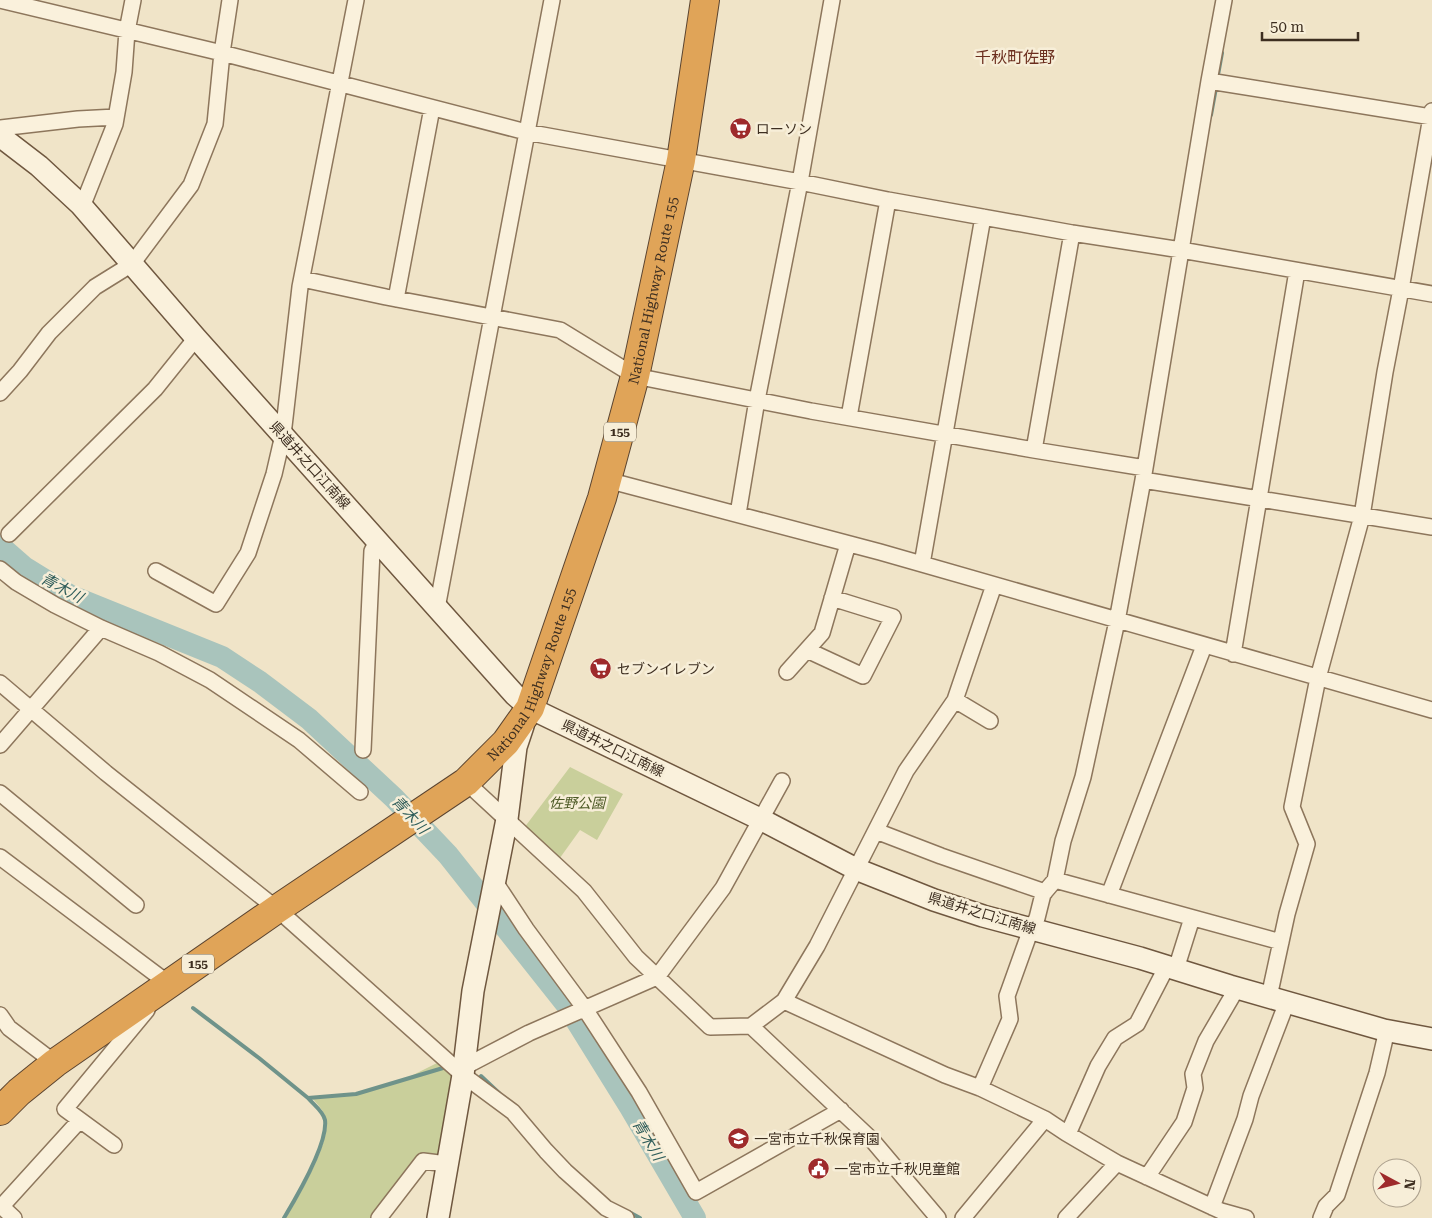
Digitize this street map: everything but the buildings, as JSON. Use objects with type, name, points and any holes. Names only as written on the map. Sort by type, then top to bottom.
[{"type":"highway","name":"National Highway Route 155","points":[[0,1110],[55,1063],[466,782],[506,742],[530,708],[607,480],[635,376],[680,160],[704,0]]},
{"type":"main road","name":"県道井之口江南線","points":[[0,136],[39,166],[80,204],[196,338],[377,541],[515,695],[530,708],[762,820],[856,869],[934,900],[983,916],[1140,958],[1278,1000],[1387,1030],[1432,1039]]},
{"type":"main road","points":[[438,1218],[464,1071],[473,991],[507,819],[516,747],[530,708]]},
{"type":"street","points":[[0,0],[127,30],[526,132],[1072,233],[1432,294]]},
{"type":"street","points":[[80,204],[84,202],[115,124],[124,72],[127,30],[133,0]]},
{"type":"street","points":[[0,393],[20,371],[49,333],[95,287],[132,264],[191,185],[215,124],[230,0]]},
{"type":"street","points":[[156,571],[216,604],[248,553],[274,474],[283,435],[302,279],[356,0]]},
{"type":"street","points":[[437,608],[552,0]]},
{"type":"street","points":[[738,514],[757,400],[800,182],[832,0]]},
{"type":"street","points":[[980,1088],[1010,1019],[1006,996],[1031,929],[1037,918],[1043,894],[1050,886],[1083,777],[1117,621],[1144,474],[1224,0]]},
{"type":"street","points":[[1209,81],[1432,115],[1385,372],[1362,516],[1318,678],[1292,807],[1307,844],[1281,942],[1278,1000],[1245,1119],[1214,1211]]},
{"type":"street","points":[[396,299],[432,108]]},
{"type":"street","points":[[0,128],[116,117]]},
{"type":"street","points":[[849,417],[888,200]]},
{"type":"street","points":[[922,564],[983,217]]},
{"type":"street","points":[[1034,450],[1072,233]]},
{"type":"street","points":[[1233,654],[1297,270]]},
{"type":"street","points":[[302,279],[560,330],[635,376],[1034,450],[1259,499],[1432,528]]},
{"type":"street","points":[[9,534],[155,389],[196,338]]},
{"type":"street","points":[[607,480],[922,564],[1432,710]]},
{"type":"street","points":[[363,750],[372,550],[377,541]]},
{"type":"street","points":[[787,672],[822,633],[848,544]]},
{"type":"street","points":[[0,570],[16,582],[55,605],[101,628],[159,653],[210,680],[299,740],[360,792]]},
{"type":"street","points":[[466,782],[584,891],[636,957],[710,1027],[750,1026],[784,1001],[817,946],[906,771],[955,700],[994,585]]},
{"type":"street","points":[[807,650],[863,676],[893,617],[832,598]]},
{"type":"street","points":[[0,745],[101,628]]},
{"type":"street","points":[[1109,895],[1204,646]]},
{"type":"street","points":[[0,683],[106,773],[277,910],[513,1112],[565,1171],[606,1208],[626,1218]]},
{"type":"street","points":[[955,700],[990,721]]},
{"type":"street","points":[[464,1071],[529,1033],[657,977],[723,888],[782,781]]},
{"type":"street","points":[[0,793],[136,905]]},
{"type":"street","points":[[876,831],[941,856],[1050,886],[1109,895],[1281,942]]},
{"type":"street","points":[[0,857],[169,984],[66,1109],[114,1145]]},
{"type":"street","points":[[494,886],[585,1009],[639,1092],[696,1192],[841,1110]]},
{"type":"street","points":[[1068,1134],[1098,1066],[1114,1038],[1137,1024],[1172,968],[1192,918]]},
{"type":"street","points":[[1147,1177],[1184,1122],[1195,1088],[1194,1074],[1206,1041],[1237,988]]},
{"type":"street","points":[[784,1001],[1045,1119],[1118,1163],[1214,1211],[1246,1218]]},
{"type":"street","points":[[0,1015],[9,1028],[55,1063]]},
{"type":"street","points":[[750,1026],[872,1140],[938,1218]]},
{"type":"street","points":[[1321,1218],[1326,1206],[1337,1195],[1377,1073],[1387,1030]]},
{"type":"street","points":[[963,1218],[1045,1119]]},
{"type":"street","points":[[14,1218],[1,1205],[80,1120]]},
{"type":"street","points":[[379,1218],[423,1161],[447,1164]]},
{"type":"street","points":[[1066,1218],[1118,1163]]},
{"type":"green space","name":"佐野公園","points":[[570,767],[623,794],[597,840],[580,830],[557,862],[524,828]]},
{"type":"green space","points":[[441,1061],[464,1067],[447,1164],[423,1162],[377,1218],[286,1218],[312,1170],[324,1142],[326,1120],[324,1114],[312,1098],[356,1094],[403,1080]]},
{"type":"waterway","points":[[1218,75],[1222,53]]},
{"type":"waterway","points":[[1211,115],[1216,88]]},
{"type":"waterway","name":"青木川","points":[[0,546],[24,567],[71,596],[222,657],[260,682],[309,719],[394,798],[448,855],[566,1004],[630,1107],[695,1218]]},
{"type":"waterway","points":[[193,1008],[308,1098],[356,1094],[443,1068]]},
{"type":"waterway","points":[[481,1076],[499,1093]]},
{"type":"waterway","points":[[284,1218],[317,1156],[325,1130],[324,1117],[308,1098]]},
{"type":"waterway","points":[[629,1212],[640,1218]]},
{"type":"place","name":"ローソン","points":[[740,129]]},
{"type":"place","name":"セブンイレブン","points":[[601,669]]},
{"type":"place","name":"一宮市立千秋保育園","points":[[738,1139]]},
{"type":"place","name":"一宮市立千秋児童館","points":[[818,1169]]},
{"type":"district","name":"千秋町佐野","points":[[1015,57]]}]
